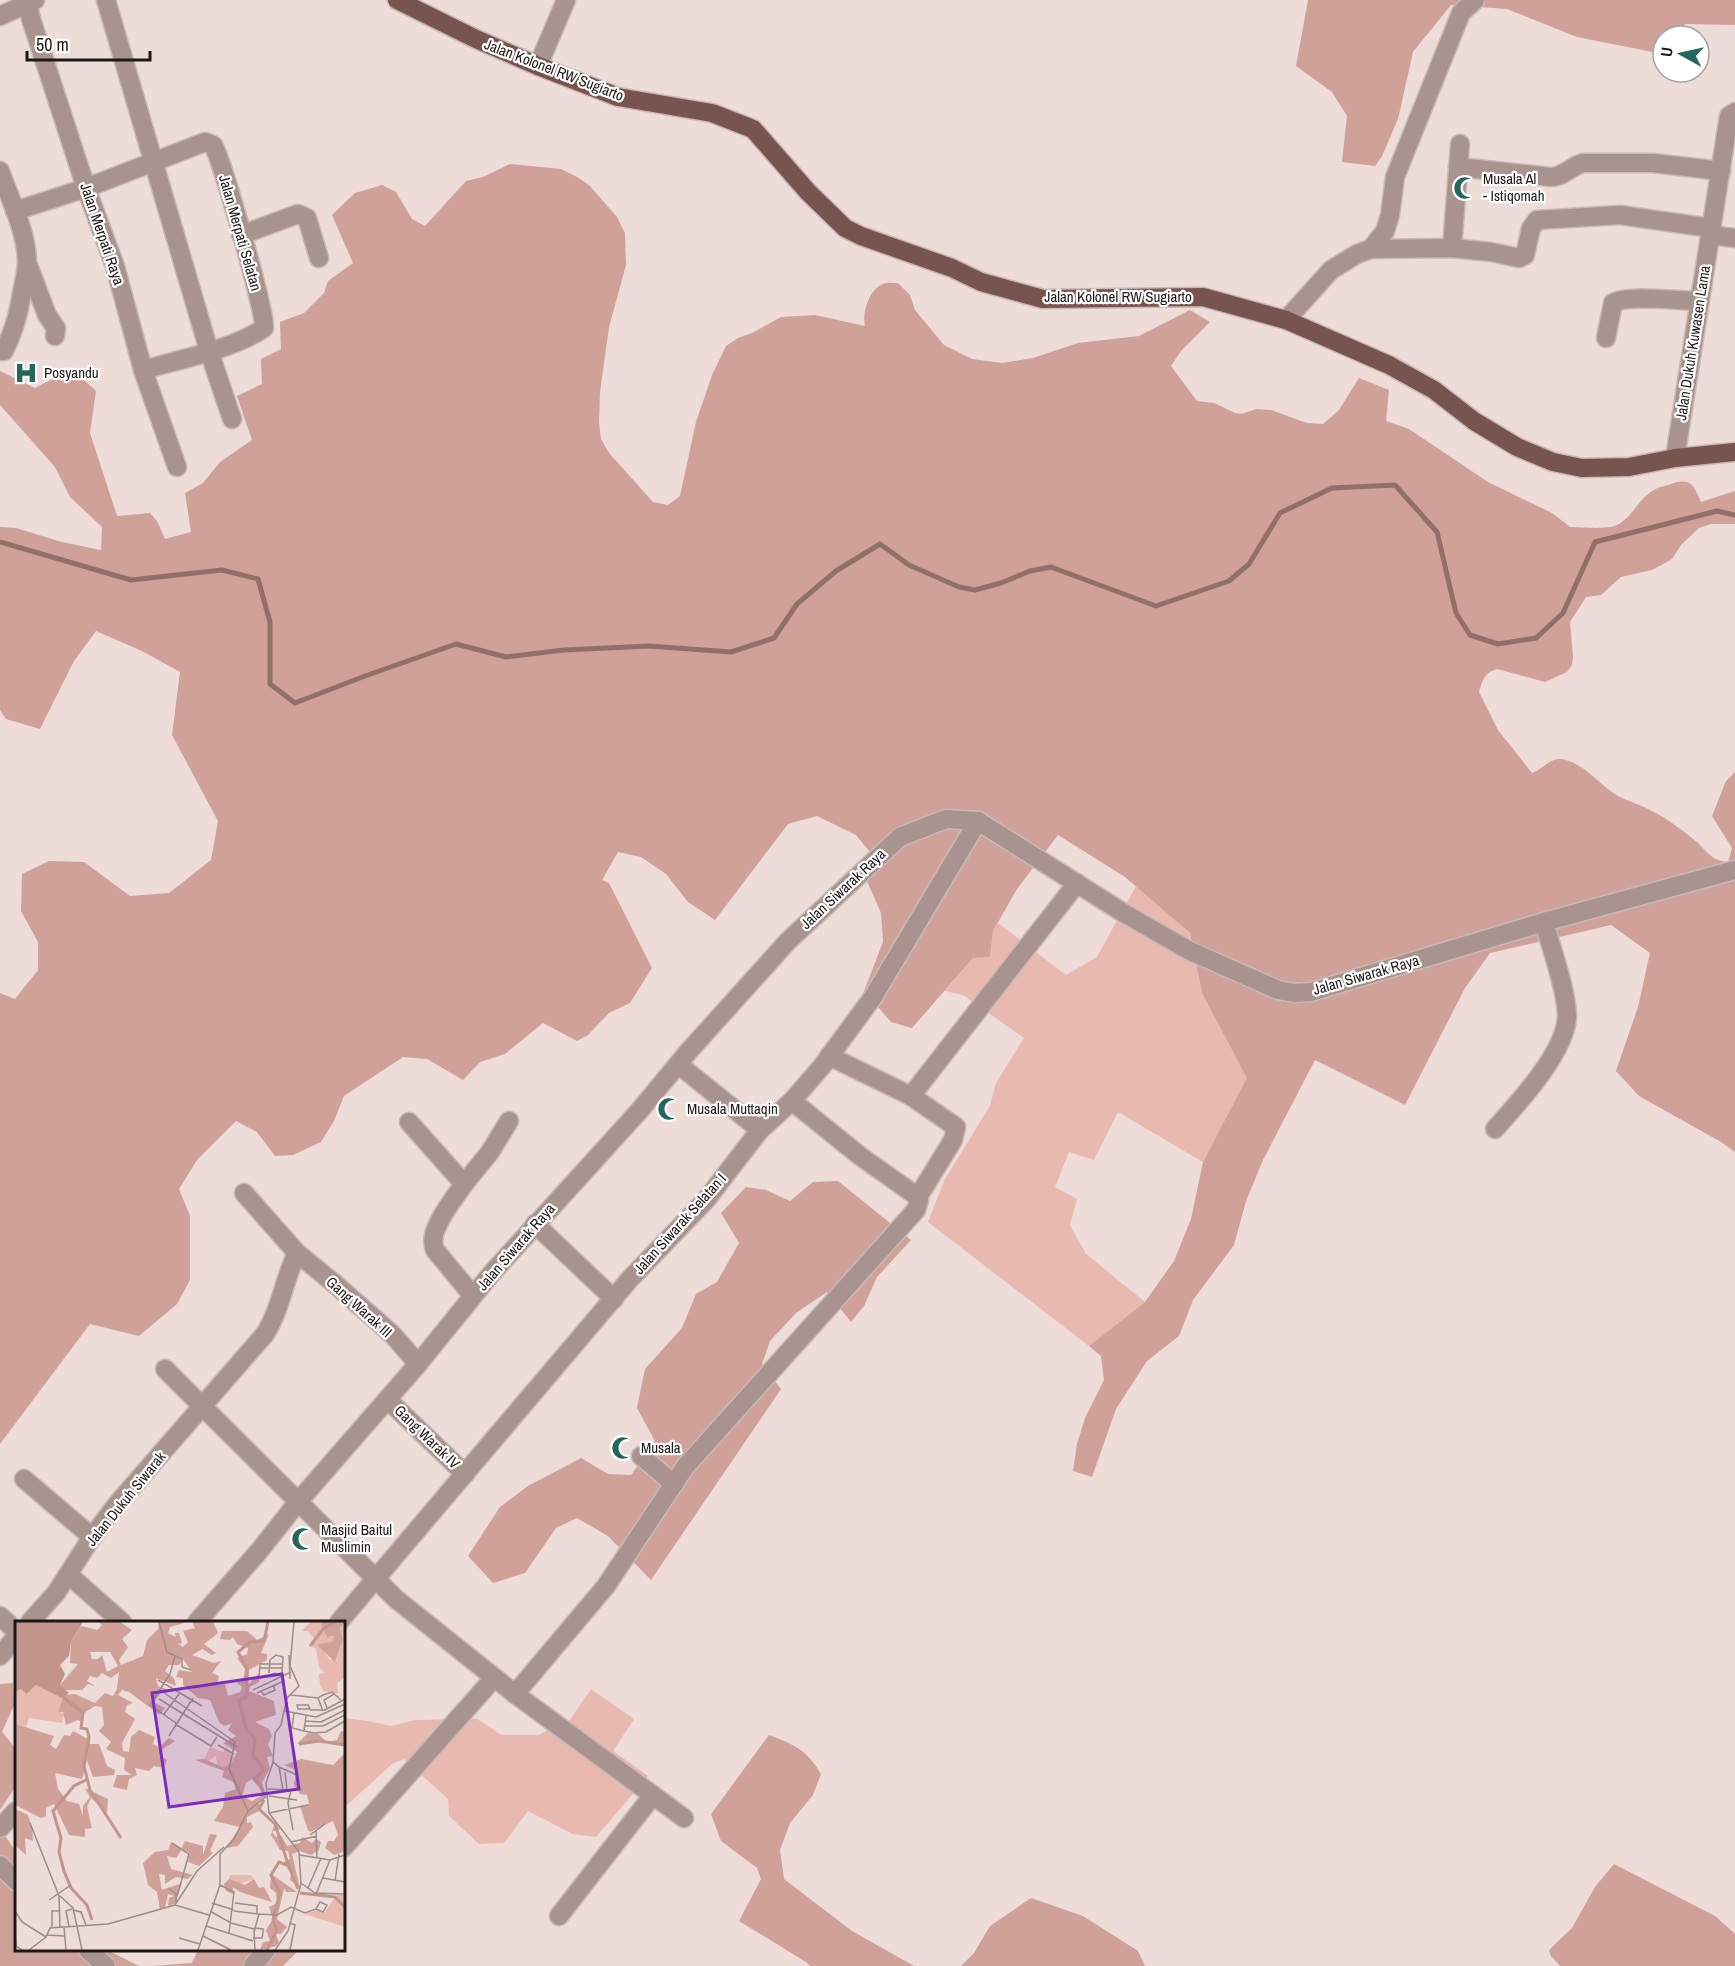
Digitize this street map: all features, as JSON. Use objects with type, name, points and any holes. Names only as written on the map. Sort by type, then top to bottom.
[{"type":"main road","name":"Jalan Kolonel RW Sugiarto","points":[[397,0],[476,39],[618,97],[712,112],[753,129],[808,192],[845,228],[861,236],[952,268],[981,282],[1043,299],[1203,297],[1286,320],[1389,365],[1434,390],[1474,421],[1517,447],[1553,462],[1582,468],[1629,467],[1675,458],[1735,452]]},
{"type":"street","points":[[106,0],[209,351],[232,419]]},
{"type":"street","points":[[1371,249],[1385,231],[1390,215],[1395,177],[1461,13],[1475,0]]},
{"type":"street","points":[[0,16],[30,1]]},
{"type":"street","name":"Jalan Merpati Raya","points":[[30,1],[31,20],[86,188],[115,266],[143,370],[177,467]]},
{"type":"street","points":[[538,66],[562,1]]},
{"type":"street","name":"Jalan Dukuh Kuwasen Lama","points":[[1675,458],[1729,116],[1735,112]]},
{"type":"street","name":"Jalan Merpati Selatan","points":[[15,211],[86,188],[204,142],[213,145],[241,235],[264,328],[253,335],[209,351],[143,370]]},
{"type":"street","points":[[1452,248],[1460,144]]},
{"type":"street","points":[[1458,167],[1551,177],[1562,175],[1583,163],[1653,163],[1721,171]]},
{"type":"street","points":[[0,171],[15,211],[25,244],[27,260],[18,318],[4,351],[0,351]]},
{"type":"street","points":[[241,235],[298,214],[307,218],[319,258]]},
{"type":"street","points":[[1286,320],[1331,270],[1357,254],[1371,249],[1452,248],[1491,252],[1519,258],[1525,255],[1531,228],[1538,220],[1620,215],[1711,231],[1735,238]]},
{"type":"street","points":[[27,260],[47,315],[56,328],[55,336]]},
{"type":"street","points":[[1606,338],[1613,303],[1617,301],[1636,299],[1699,301]]},
{"type":"street","name":"Jalan Siwarak Raya","points":[[199,1621],[297,1503],[388,1400],[473,1296],[535,1224],[640,1110],[688,1052],[788,941],[900,837],[946,819],[978,821],[1122,912],[1190,951],[1278,990],[1294,993],[1311,992],[1544,922],[1735,870]]},
{"type":"street","name":"Jalan Siwarak Selatan I","points":[[341,1621],[629,1280],[706,1200],[760,1130],[792,1101],[829,1056],[873,997],[978,821]]},
{"type":"street","points":[[911,1096],[1077,883]]},
{"type":"street","points":[[1495,1129],[1554,1055],[1565,1033],[1567,1016],[1565,999],[1544,922]]},
{"type":"street","points":[[515,1694],[606,1587],[686,1467],[908,1221],[916,1210],[918,1197],[953,1140],[957,1127],[911,1096],[829,1056]]},
{"type":"street","points":[[679,1065],[760,1130]]},
{"type":"street","points":[[792,1101],[860,1156],[918,1197]]},
{"type":"street","points":[[473,1296],[435,1251],[432,1245],[434,1233],[464,1184],[490,1152],[509,1120]]},
{"type":"street","points":[[409,1122],[464,1184]]},
{"type":"street","name":"Gang Warak III","points":[[244,1193],[297,1253],[393,1335],[418,1364]]},
{"type":"street","points":[[535,1224],[614,1299]]},
{"type":"street","name":"Jalan Dukuh Siwarak","points":[[32,1621],[56,1593],[118,1503],[266,1334],[274,1317],[288,1270],[297,1253]]},
{"type":"street","points":[[165,1369],[297,1503],[404,1606],[515,1694],[684,1818]]},
{"type":"street","name":"Gang Warak IV","points":[[388,1400],[465,1474]]},
{"type":"street","points":[[641,1456],[674,1484]]},
{"type":"street","points":[[24,1479],[92,1538]]},
{"type":"street","points":[[69,1575],[120,1621]]},
{"type":"street","points":[[0,1616],[15,1630]]},
{"type":"street","points":[[0,1656],[15,1638]]},
{"type":"street","points":[[345,1841],[494,1678]]},
{"type":"street","points":[[559,1916],[653,1796]]},
{"type":"street","points":[[0,1828],[15,1812]]},
{"type":"street","points":[[0,1865],[15,1880]]},
{"type":"street","points":[[89,1951],[106,1966]]},
{"type":"street","points":[[253,1966],[265,1951]]},
{"type":"shaded area","points":[[1308,0],[1735,0],[1735,25],[1651,24],[1651,52],[1577,37],[1507,9],[1451,5],[1413,52],[1398,119],[1382,156],[1375,166],[1342,162],[1347,116],[1332,92],[1296,66]]},
{"type":"shaded area","points":[[510,164],[561,169],[577,177],[589,185],[617,217],[625,233],[626,265],[609,327],[600,392],[599,422],[601,439],[609,453],[653,502],[668,505],[680,496],[696,422],[712,375],[726,346],[781,317],[815,315],[865,326],[866,308],[870,296],[885,283],[898,283],[910,295],[915,310],[944,345],[972,359],[1002,363],[1033,358],[1078,343],[1139,336],[1190,310],[1210,322],[1181,351],[1171,366],[1197,401],[1214,403],[1235,413],[1242,414],[1256,409],[1271,410],[1307,423],[1323,424],[1339,410],[1359,378],[1389,390],[1386,421],[1409,429],[1488,482],[1552,513],[1570,527],[1613,527],[1623,522],[1648,494],[1658,488],[1678,482],[1691,484],[1701,502],[1735,491],[1735,524],[1711,524],[1699,528],[1681,545],[1672,559],[1652,570],[1621,577],[1601,595],[1586,597],[1570,622],[1573,657],[1572,665],[1567,672],[1545,682],[1497,669],[1487,675],[1479,692],[1498,730],[1532,773],[1556,759],[1576,764],[1618,796],[1648,809],[1676,826],[1711,856],[1728,862],[1732,848],[1712,816],[1726,781],[1735,772],[1735,1152],[1639,1096],[1616,1071],[1638,1007],[1650,953],[1611,925],[1490,953],[1465,988],[1405,1105],[1315,1060],[1263,1160],[1246,1201],[1234,1245],[1193,1300],[1179,1336],[1147,1361],[1116,1409],[1092,1477],[1073,1471],[1077,1444],[1085,1418],[1104,1380],[1101,1356],[1089,1346],[1145,1302],[1174,1261],[1191,1219],[1203,1162],[1247,1078],[1202,993],[1190,933],[1125,877],[1058,835],[1017,889],[993,931],[990,957],[973,958],[912,1028],[891,1022],[864,991],[883,942],[881,913],[867,881],[879,863],[856,835],[817,816],[788,824],[715,920],[688,902],[666,874],[641,857],[618,852],[602,880],[609,883],[652,968],[630,1003],[609,1013],[588,1035],[577,1041],[543,1023],[505,1054],[480,1062],[463,1080],[427,1059],[403,1057],[344,1096],[334,1121],[321,1142],[293,1155],[275,1156],[257,1132],[236,1121],[197,1160],[179,1189],[190,1216],[190,1280],[177,1304],[139,1336],[90,1324],[0,1444],[0,993],[15,999],[38,970],[38,942],[21,911],[22,874],[49,861],[84,862],[130,896],[169,893],[211,860],[218,821],[172,735],[180,672],[142,651],[96,631],[74,661],[40,729],[6,719],[0,710],[0,527],[16,528],[62,542],[101,550],[102,527],[70,497],[55,467],[0,405],[0,371],[35,388],[72,369],[96,391],[90,433],[117,516],[150,513],[157,521],[165,539],[191,532],[185,493],[203,483],[220,462],[252,440],[237,396],[262,384],[261,359],[281,349],[280,322],[304,313],[324,293],[328,281],[353,263],[332,215],[355,193],[382,185],[396,192],[412,219],[425,226],[466,181],[483,177]]},
{"type":"shaded area","points":[[1136,886],[1190,933],[1202,993],[1248,1078],[1203,1162],[1118,1112],[1094,1160],[1069,1152],[1055,1187],[1077,1199],[1070,1225],[1086,1254],[1145,1302],[1089,1346],[928,1222],[945,1179],[990,1106],[996,1083],[1024,1038],[963,995],[945,991],[973,958],[990,957],[993,931],[998,923],[1066,975],[1097,957]]},
{"type":"shaded area","points":[[838,1181],[911,1240],[877,1277],[864,1306],[851,1322],[827,1292],[796,1313],[770,1341],[762,1364],[781,1389],[651,1580],[608,1536],[577,1518],[556,1528],[525,1573],[493,1583],[468,1556],[500,1507],[528,1486],[581,1458],[608,1474],[631,1475],[655,1441],[637,1408],[645,1369],[682,1328],[696,1294],[717,1282],[739,1243],[721,1213],[746,1187],[766,1190],[790,1201],[813,1182]]},
{"type":"shaded area","points":[[13,1683],[14,1705],[2,1732],[15,1748],[15,1788],[0,1810],[0,1684]]},
{"type":"shaded area","points":[[591,1689],[634,1719],[613,1751],[648,1776],[596,1837],[573,1834],[528,1811],[504,1843],[479,1844],[449,1816],[448,1799],[404,1759],[392,1764],[347,1805],[345,1803],[345,1718],[391,1726],[415,1720],[477,1719],[502,1735],[538,1735],[569,1721]]},
{"type":"shaded area","points":[[769,1735],[805,1753],[821,1774],[813,1795],[790,1823],[780,1850],[784,1879],[852,1931],[914,1966],[810,1966],[739,1921],[761,1879],[757,1868],[721,1841],[711,1814]]},
{"type":"shaded area","points":[[0,1828],[15,1850],[15,1951],[109,1951],[139,1966],[0,1966]]},
{"type":"shaded area","points":[[1614,1864],[1715,1916],[1735,1934],[1735,1966],[1560,1966],[1549,1950],[1572,1928],[1595,1887]]},
{"type":"shaded area","points":[[1031,1898],[1083,1916],[1138,1951],[1145,1966],[961,1966],[974,1953],[990,1926]]},
{"type":"shaded area","points":[[198,1951],[298,1951],[283,1966],[152,1966],[192,1963]]},
{"type":"waterway","points":[[0,542],[131,580],[222,570],[258,579],[270,622],[270,684],[295,703],[456,644],[506,657],[564,650],[649,646],[731,652],[774,638],[797,604],[836,571],[880,544],[909,565],[959,587],[975,590],[1001,583],[1030,571],[1051,567],[1156,606],[1229,581],[1249,564],[1280,513],[1332,488],[1395,485],[1437,532],[1456,613],[1470,635],[1498,644],[1536,638],[1563,613],[1595,542],[1717,511],[1735,515]]},
{"type":"place","name":"Musala Al - Istiqomah","points":[[1465,188]]},
{"type":"place","name":"Posyandu","points":[[26,373]]},
{"type":"place","name":"Musala Muttaqin","points":[[669,1109]]},
{"type":"place","name":"Musala","points":[[623,1448]]},
{"type":"place","name":"Masjid Baitul Muslimin","points":[[303,1539]]}]
